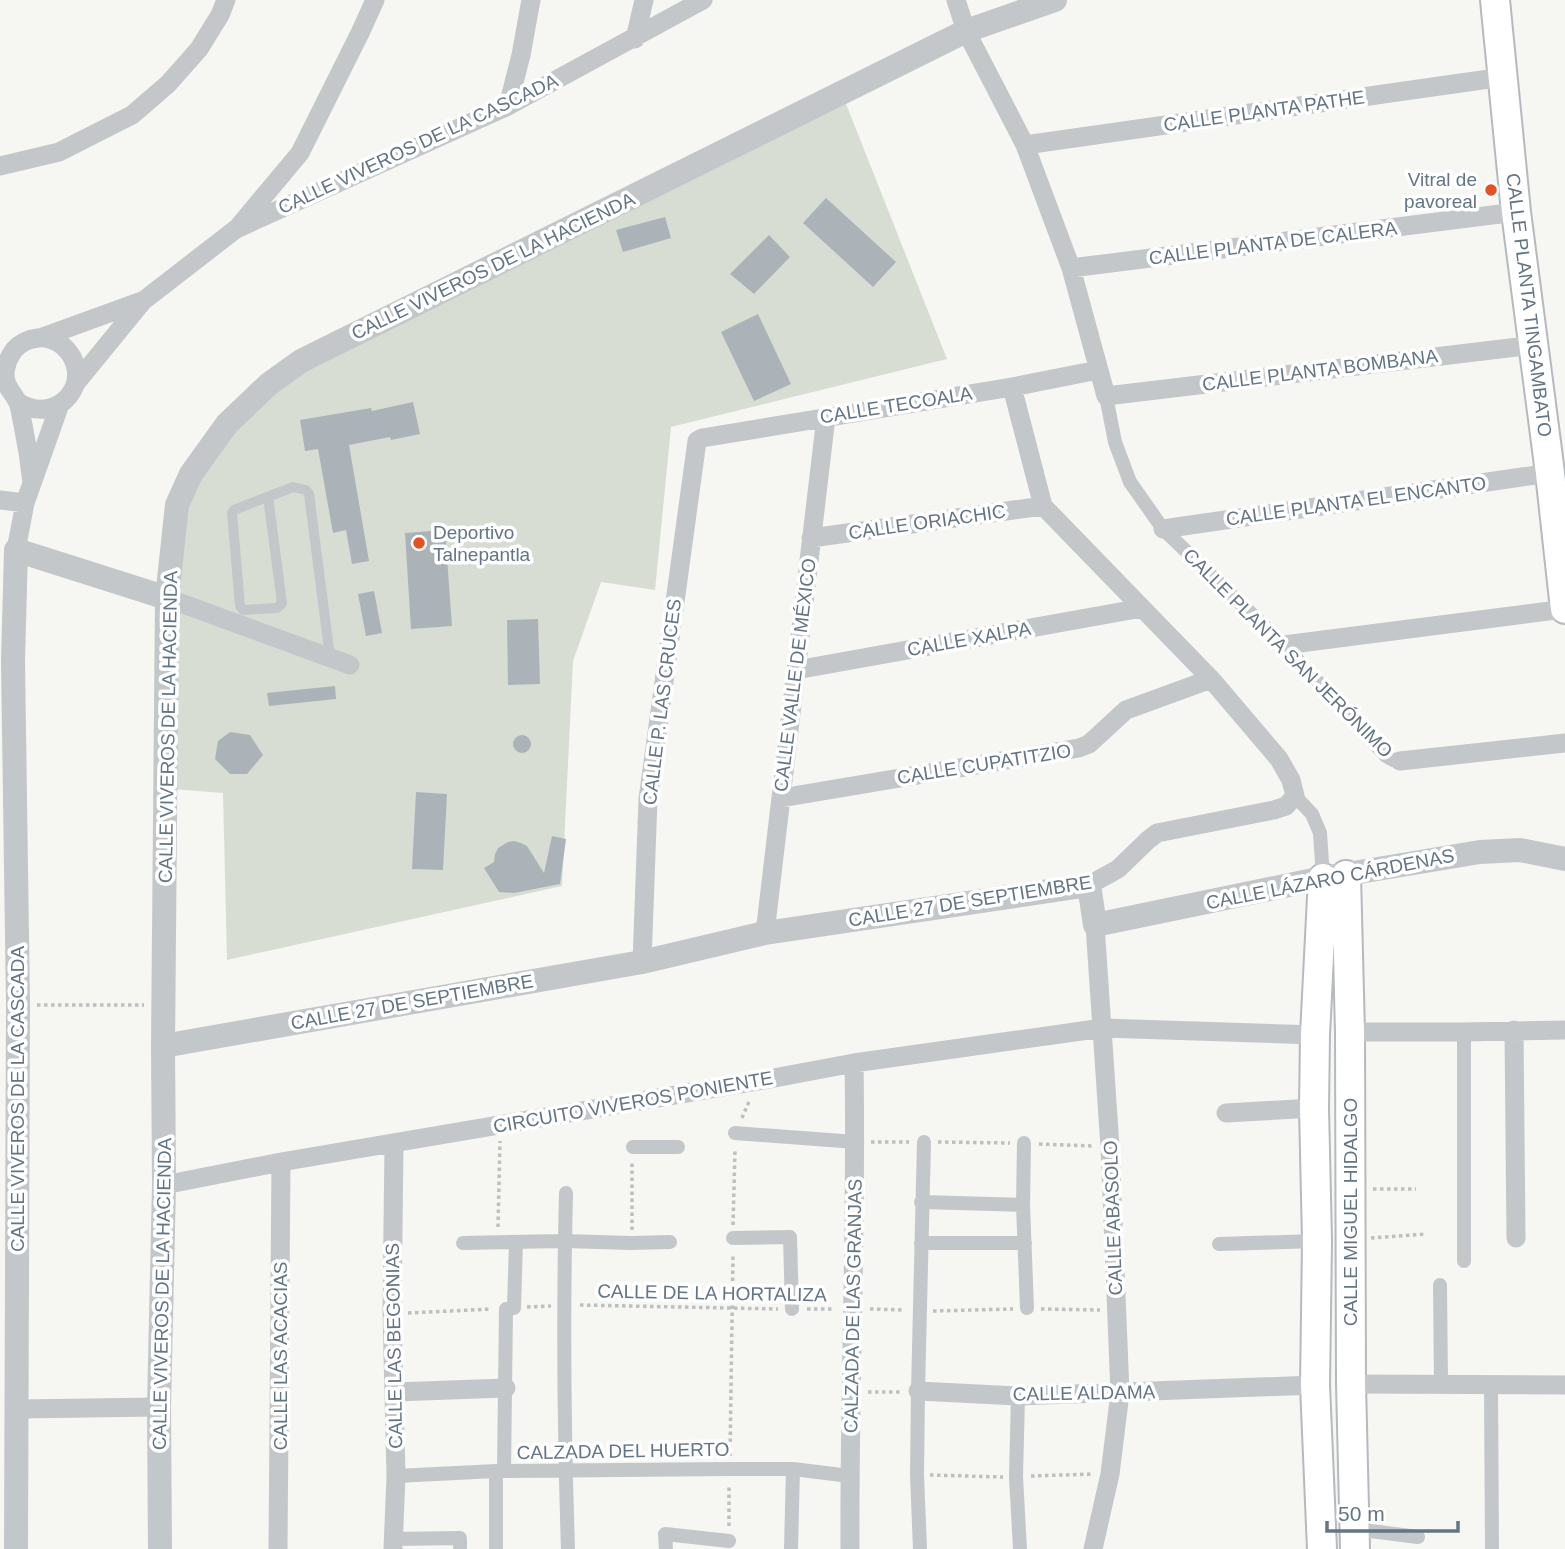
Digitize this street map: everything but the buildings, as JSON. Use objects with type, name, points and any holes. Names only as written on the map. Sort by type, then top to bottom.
[{"type":"main road","name":"CALLE PLANTA TINGAMBATO","points":[[1495,0],[1516,212],[1565,609]]},
{"type":"main road","name":"CALLE MIGUEL HIDALGO","points":[[1335,877],[1350,1032],[1351,1384],[1355,1539]]},
{"type":"main road","name":"CALLE MIGUEL HIDALGO","points":[[1322,1549],[1315,1385],[1315,1035],[1335,877]]},
{"type":"street","points":[[0,166],[59,152],[132,115],[168,85],[199,49],[226,0]]},
{"type":"street","points":[[236,229],[300,153],[374,0]]},
{"type":"street","points":[[508,106],[531,0]]},
{"type":"street","points":[[635,38],[644,0]]},
{"type":"street","name":"CALLE VIVEROS DE LA CASCADA","points":[[76,383],[143,301],[236,229],[508,106],[703,0]]},
{"type":"street","points":[[956,0],[966,31],[1025,145],[1071,268],[1106,396]]},
{"type":"street","name":"CALLE VIVEROS DE LA HACIENDA","points":[[160,1549],[167,598],[177,505],[191,474],[227,424],[269,384],[301,361],[966,31],[1055,0]]},
{"type":"street","name":"CALLE PLANTA PATHE","points":[[1025,145],[1503,77]]},
{"type":"street","name":"CALLE PLANTA DE CALERA","points":[[1071,268],[1516,212]]},
{"type":"street","name":"CALLE VIVEROS DE LA CASCADA","points":[[43,337],[143,301]]},
{"type":"street","points":[[43,337],[58,342],[70,352],[76,367],[76,383],[70,395],[60,404],[43,410],[25,407],[9,393],[5,374],[8,348],[43,337]]},
{"type":"street","name":"CALLE PLANTA BOMBANA","points":[[1106,396],[1534,345]]},
{"type":"street","name":"CALLE TECOALA","points":[[695,444],[702,438],[1012,387],[1098,370]]},
{"type":"street","points":[[1012,387],[1043,506],[1211,679],[1279,759],[1291,780],[1295,796],[1312,814],[1335,877]]},
{"type":"street","name":"CALLE VIVEROS DE LA CASCADA","points":[[9,393],[27,447],[32,483]]},
{"type":"street","name":"CALLE PLANTA SAN JERÓNIMO","points":[[1106,396],[1115,442],[1130,482],[1163,529],[1284,645],[1393,760],[1565,743]]},
{"type":"street","name":"CALLE VIVEROS DE LA CASCADA","points":[[16,1549],[18,1005],[7,780],[6,658],[16,550],[25,503],[60,404]]},
{"type":"street","name":"CALLE VALLE DE MÉXICO","points":[[765,933],[826,417]]},
{"type":"street","name":"CALLE P. LAS CRUCES","points":[[642,962],[648,799],[695,444]]},
{"type":"street","name":"CALLE PLANTA EL ENCANTO","points":[[1163,529],[1550,473]]},
{"type":"street","points":[[0,500],[25,503]]},
{"type":"street","name":"CALLE ORIACHIC","points":[[811,538],[1043,506]]},
{"type":"street","points":[[16,550],[167,598],[350,665]]},
{"type":"street","name":"CALLE XALPA","points":[[796,670],[1142,608]]},
{"type":"street","points":[[1284,645],[1565,609]]},
{"type":"street","name":"CALLE CUPATITZIO","points":[[781,797],[1079,748],[1089,744],[1126,710],[1211,679]]},
{"type":"street","name":"CALLE 27 DE SEPTIEMBRE","points":[[163,1046],[642,962],[765,933],[1089,885],[1118,869],[1157,834],[1274,810],[1286,806],[1295,796]]},
{"type":"street","name":"CALLE LÁZARO CÁRDENAS","points":[[1095,925],[1335,877],[1480,852],[1520,850],[1565,859]]},
{"type":"street","name":"CALLE ABASOLO","points":[[1089,885],[1103,1028],[1120,1393],[1110,1474],[1093,1549]]},
{"type":"street","name":"CIRCUITO VIVEROS PONIENTE","points":[[164,1185],[854,1063],[1103,1028],[1315,1035]]},
{"type":"street","points":[[1514,1030],[1516,1238]]},
{"type":"street","points":[[1350,1032],[1565,1030]]},
{"type":"street","points":[[1464,1032],[1464,1261]]},
{"type":"street","name":"CALZADA DE LAS GRANJAS","points":[[850,1549],[856,1142],[854,1063]]},
{"type":"street","points":[[1226,1113],[1314,1108]]},
{"type":"street","points":[[735,1133],[856,1142]]},
{"type":"street","points":[[920,1549],[917,1475],[923,1142]]},
{"type":"street","name":"CALLE LAS BEGONIAS","points":[[393,1544],[396,1476],[392,1313],[394,1143]]},
{"type":"street","points":[[1024,1143],[1023,1205],[1027,1308]]},
{"type":"street","points":[[633,1147],[678,1147]]},
{"type":"street","name":"CALLE LAS ACACIAS","points":[[278,1549],[281,1163]]},
{"type":"street","points":[[566,1193],[564,1305],[568,1549]]},
{"type":"street","points":[[921,1202],[1023,1205]]},
{"type":"street","points":[[733,1238],[790,1237],[792,1310]]},
{"type":"street","points":[[463,1243],[670,1241]]},
{"type":"street","points":[[1219,1244],[1317,1241]]},
{"type":"street","points":[[496,1549],[516,1242]]},
{"type":"street","points":[[921,1243],[1024,1243]]},
{"type":"street","points":[[1440,1285],[1441,1384]]},
{"type":"street","points":[[1351,1384],[1565,1385]]},
{"type":"street","name":"CALLE ALDAMA","points":[[918,1391],[1018,1396],[1315,1385]]},
{"type":"street","points":[[1491,1386],[1492,1549]]},
{"type":"street","points":[[394,1392],[506,1388]]},
{"type":"street","points":[[1018,1396],[1016,1477],[1020,1549]]},
{"type":"street","points":[[18,1409],[159,1407]]},
{"type":"street","name":"CALZADA DEL HUERTO","points":[[396,1476],[500,1471],[730,1469],[793,1469],[850,1476]]},
{"type":"street","points":[[791,1545],[793,1469]]},
{"type":"street","points":[[666,1549],[665,1534],[729,1541]]},
{"type":"street","points":[[1355,1539],[1418,1537]]},
{"type":"street","points":[[393,1544],[460,1538],[460,1549]]},
{"type":"lane","points":[[268,497],[282,603],[278,608],[243,610],[240,606],[231,516],[234,510],[293,487],[306,490],[309,494],[330,658]]},
{"type":"path","points":[[18,1005],[164,1005]]},
{"type":"path","points":[[729,1541],[735,1133],[758,1081]]},
{"type":"path","points":[[498,1242],[500,1124]]},
{"type":"path","points":[[856,1142],[923,1142]]},
{"type":"path","points":[[631,1243],[633,1147]]},
{"type":"path","points":[[1350,1189],[1416,1189]]},
{"type":"path","points":[[1351,1239],[1425,1234]]},
{"type":"path","name":"CALLE DE LA HORTALIZA","points":[[392,1313],[564,1305],[792,1310],[1116,1310]]},
{"type":"path","points":[[852,1392],[918,1391]]},
{"type":"shaded area","name":"Deportivo Talnepantla","points":[[846,104],[947,359],[671,427],[655,590],[601,582],[573,661],[562,886],[227,960],[223,793],[172,789],[182,505],[232,430],[297,376],[373,330]]},
{"type":"place","name":"Vitral de pavoreal","points":[[1491,190]]},
{"type":"place","name":"Deportivo Talnepantla","points":[[419,543]]}]
